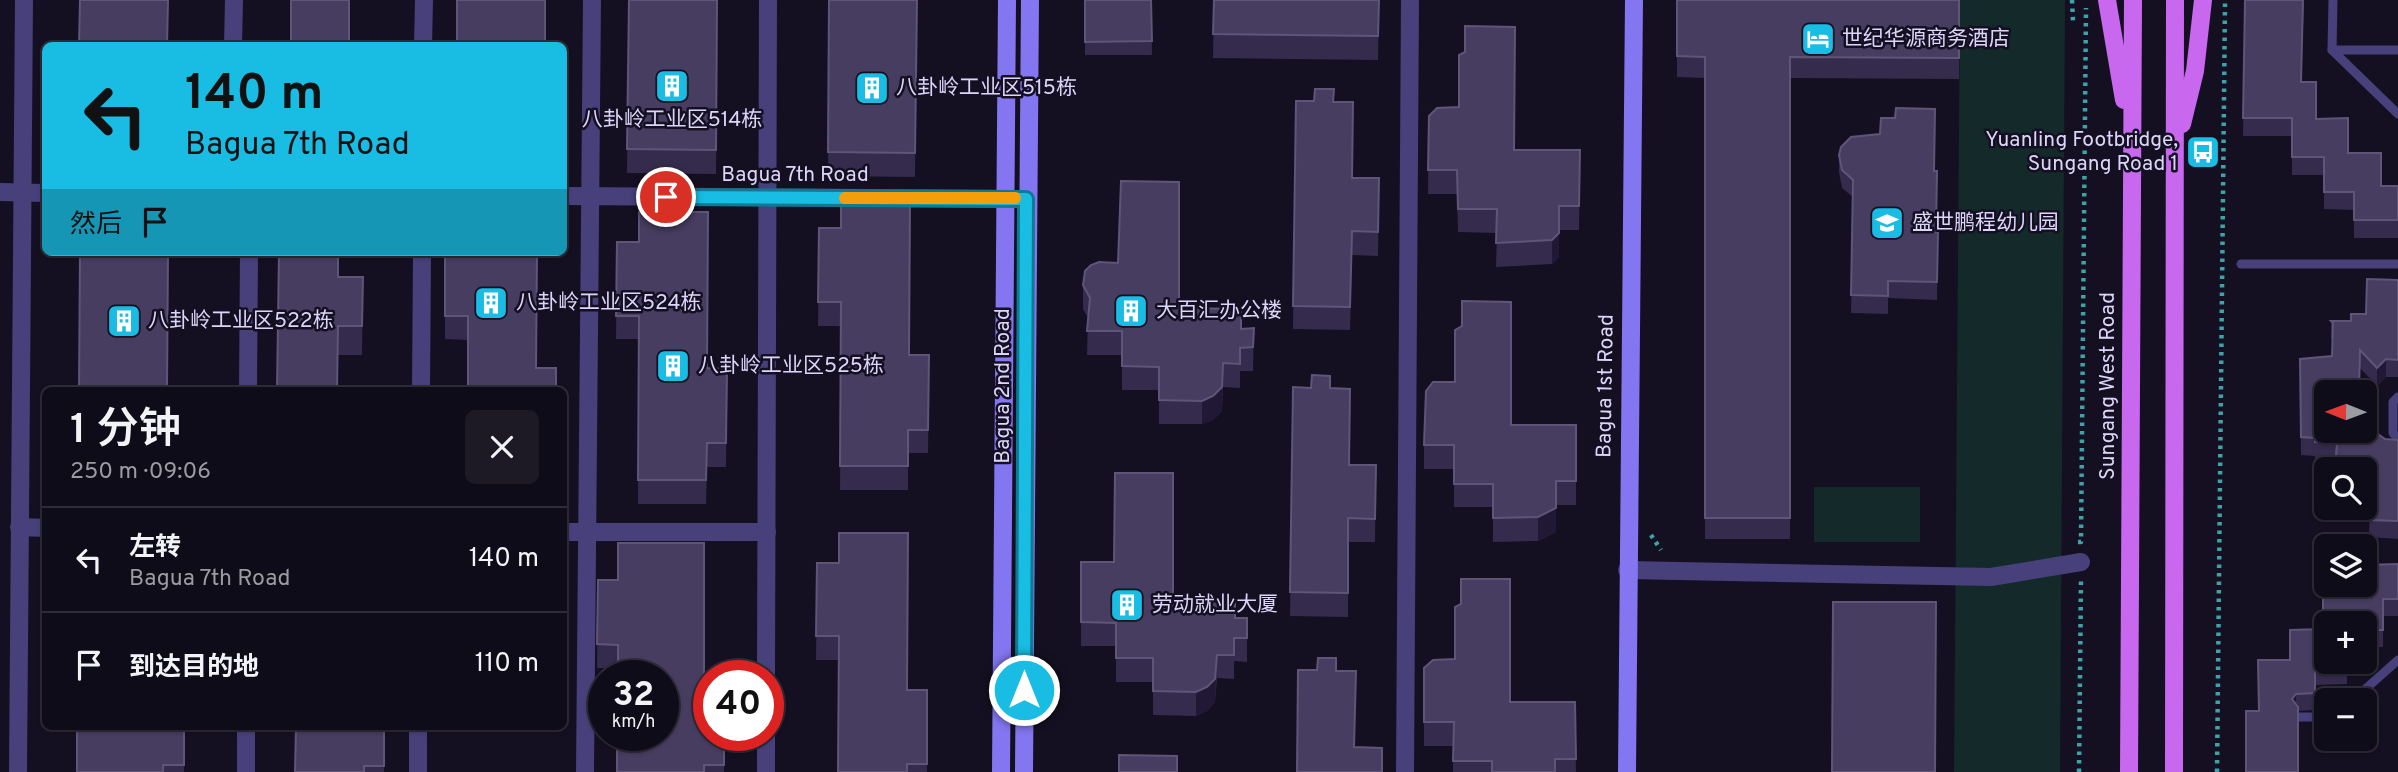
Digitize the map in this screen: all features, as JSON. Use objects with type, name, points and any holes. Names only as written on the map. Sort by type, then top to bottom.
[{"type":"main road","points":[[2107,0],[2132,146]]},
{"type":"main road","name":"Sungang West Road","points":[[2129,772],[2133,0]]},
{"type":"main road","points":[[2174,772],[2175,0]]},
{"type":"main road","points":[[2175,154],[2195,71],[2203,0]]},
{"type":"street","points":[[18,772],[24,0]]},
{"type":"street","points":[[233,42],[234,0]]},
{"type":"street","points":[[424,0],[424,42]]},
{"type":"street","points":[[585,772],[592,0]]},
{"type":"street","points":[[766,660],[768,0]]},
{"type":"street","name":"Bagua 2nd Road","points":[[1000,772],[1007,0]]},
{"type":"street","name":"Bagua 2nd Road","points":[[1024,772],[1026,199],[1030,0]]},
{"type":"street","points":[[1405,772],[1410,0]]},
{"type":"street","name":"Bagua 1st Road","points":[[1627,772],[1634,0]]},
{"type":"street","points":[[0,192],[42,192]]},
{"type":"street","name":"Bagua 7th Road","points":[[567,196],[1026,199]]},
{"type":"street","points":[[248,387],[249,256]]},
{"type":"street","points":[[421,387],[422,256]]},
{"type":"street","points":[[19,527],[42,528]]},
{"type":"street","points":[[567,532],[767,532]]},
{"type":"street","points":[[1627,570],[1992,577],[2081,570]]},
{"type":"street","points":[[246,730],[246,772]]},
{"type":"street","points":[[418,730],[418,772]]},
{"type":"street","points":[[766,751],[766,772]]},
{"type":"lane","points":[[2333,0],[2332,50],[2398,114]]},
{"type":"lane","points":[[2332,50],[2398,50]]},
{"type":"lane","points":[[2241,264],[2398,264]]},
{"type":"lane","points":[[2398,397],[2393,402],[2393,433],[2398,438]]},
{"type":"lane","points":[[2366,688],[2398,660]]},
{"type":"lane","points":[[2299,717],[2314,717]]},
{"type":"path","points":[[2073,0],[2073,20]]},
{"type":"path","points":[[2081,541],[2086,0]]},
{"type":"path","points":[[2217,772],[2225,0]]},
{"type":"path","points":[[2079,772],[2081,570]]},
{"type":"green space","points":[[1960,0],[2065,0],[2060,772],[1954,772]]},
{"type":"green space","points":[[1814,487],[1920,487],[1920,542],[1814,542]]},
{"type":"building","points":[[80,0],[168,0],[167,42],[79,42]]},
{"type":"building","points":[[291,0],[349,0],[349,42],[291,42]]},
{"type":"building","points":[[457,0],[545,0],[545,42],[457,42]]},
{"type":"building","name":"八卦岭工业区514栋","points":[[629,0],[717,0],[716,150],[627,149]]},
{"type":"building","name":"八卦岭工业区515栋","points":[[829,0],[917,0],[915,153],[828,152]]},
{"type":"building","points":[[1085,0],[1151,0],[1152,41],[1085,42]]},
{"type":"building","points":[[1214,0],[1379,0],[1378,36],[1213,34]]},
{"type":"building","points":[[1677,0],[1959,0],[1959,58],[1790,57],[1790,518],[1705,518],[1705,57],[1677,56]]},
{"type":"building","points":[[2245,0],[2303,0],[2301,82],[2316,82],[2316,119],[2348,118],[2348,153],[2381,153],[2381,186],[2398,186],[2398,220],[2354,220],[2354,192],[2324,192],[2324,157],[2292,157],[2292,118],[2243,118]]},
{"type":"building","points":[[1465,26],[1515,27],[1514,150],[1580,150],[1579,206],[1559,206],[1559,233],[1552,240],[1496,243],[1497,209],[1458,209],[1457,170],[1428,170],[1429,116],[1437,108],[1459,107],[1459,55],[1465,52]]},
{"type":"building","points":[[1315,89],[1334,89],[1333,102],[1353,102],[1352,178],[1379,178],[1378,232],[1352,231],[1350,307],[1293,306],[1296,101],[1314,101]]},
{"type":"building","name":"盛世鹏程幼儿园","points":[[1896,108],[1935,109],[1937,282],[1888,281],[1888,296],[1851,295],[1853,180],[1842,170],[1839,155],[1841,147],[1851,137],[1880,134],[1881,118],[1895,118]]},
{"type":"building","name":"大百汇办公楼","points":[[1121,181],[1179,182],[1179,308],[1241,309],[1241,329],[1254,328],[1253,347],[1240,348],[1240,364],[1223,363],[1222,387],[1213,396],[1202,401],[1159,400],[1159,367],[1122,366],[1122,331],[1087,331],[1090,298],[1083,285],[1085,271],[1099,262],[1118,263]]},
{"type":"building","points":[[841,199],[910,199],[909,355],[929,355],[928,430],[908,430],[908,466],[840,466],[841,302],[818,302],[819,228],[841,228]]},
{"type":"building","name":"八卦岭工业区525栋","points":[[639,212],[708,212],[707,368],[727,369],[726,443],[707,443],[706,480],[638,480],[639,316],[616,316],[617,242],[639,242]]},
{"type":"building","name":"八卦岭工业区522栋","points":[[80,256],[168,256],[167,387],[79,387]]},
{"type":"building","points":[[279,256],[338,256],[338,277],[363,277],[362,326],[338,326],[337,387],[277,387]]},
{"type":"building","name":"八卦岭工业区524栋","points":[[445,256],[537,256],[536,368],[556,368],[556,387],[468,387],[468,316],[445,316]]},
{"type":"building","points":[[2367,279],[2398,280],[2398,360],[2386,359],[2377,368],[2360,350],[2359,380],[2314,380],[2314,438],[2301,437],[2300,359],[2332,356],[2331,321],[2351,321],[2351,314],[2366,314]]},
{"type":"building","points":[[1462,301],[1511,302],[1511,425],[1576,425],[1576,481],[1556,481],[1556,508],[1538,517],[1493,518],[1493,484],[1454,484],[1454,445],[1424,445],[1426,391],[1433,382],[1455,382],[1455,330],[1462,326]]},
{"type":"building","points":[[1312,375],[1330,376],[1330,388],[1350,389],[1349,465],[1376,465],[1375,519],[1348,518],[1348,593],[1290,592],[1293,387],[1311,388]]},
{"type":"building","points":[[2377,433],[2385,439],[2398,440],[2398,521],[2369,520],[2377,520],[2377,457],[2336,457],[2337,443],[2377,443]]},
{"type":"building","name":"劳动就业大厦","points":[[1115,473],[1173,473],[1173,600],[1235,600],[1235,618],[1247,618],[1247,638],[1234,638],[1234,655],[1217,655],[1215,679],[1196,692],[1153,691],[1153,658],[1116,658],[1116,623],[1081,622],[1081,562],[1114,562]]},
{"type":"building","points":[[839,533],[908,533],[907,690],[927,690],[927,764],[907,764],[907,772],[838,772],[839,636],[816,636],[817,563],[839,563]]},
{"type":"building","points":[[618,543],[704,543],[704,660],[693,660],[693,751],[724,751],[724,765],[704,765],[704,772],[617,772],[617,751],[679,751],[679,660],[618,660],[618,645],[597,644],[598,580],[618,580]]},
{"type":"building","points":[[2398,564],[2398,599],[2383,599],[2383,630],[2377,630],[2377,611],[2323,611],[2323,597],[2377,597],[2377,565]]},
{"type":"building","points":[[1461,579],[1510,579],[1510,702],[1575,702],[1576,759],[1555,759],[1555,772],[1492,772],[1492,761],[1453,761],[1454,722],[1424,722],[1424,668],[1433,660],[1455,659],[1455,607],[1461,604]]},
{"type":"building","points":[[1833,602],[1936,602],[1935,772],[1832,772]]},
{"type":"building","points":[[2314,629],[2314,693],[2296,694],[2292,699],[2298,707],[2298,772],[2246,772],[2246,711],[2259,711],[2258,660],[2290,660],[2290,630]]},
{"type":"building","points":[[1318,658],[1336,658],[1336,671],[1356,671],[1354,747],[1382,748],[1382,772],[1297,772],[1298,670],[1317,670]]},
{"type":"building","points":[[77,730],[184,730],[184,765],[163,765],[163,772],[77,772]]},
{"type":"building","points":[[296,730],[384,730],[384,766],[364,766],[364,772],[295,772]]},
{"type":"building","points":[[1119,755],[1177,756],[1177,772],[1119,772]]},
{"type":"slow traffic","points":[[845,198],[1015,198]]},
{"type":"place","name":"世纪华源商务酒店","points":[[1818,39]]},
{"type":"place","name":"八卦岭工业区514栋","points":[[672,86]]},
{"type":"place","name":"八卦岭工业区515栋","points":[[872,88]]},
{"type":"place","name":"Yuanling Footbridge, Sungang Road 1","points":[[2203,152]]},
{"type":"place","name":"盛世鹏程幼儿园","points":[[1887,223]]},
{"type":"place","name":"八卦岭工业区524栋","points":[[491,303]]},
{"type":"place","name":"大百汇办公楼","points":[[1131,311]]},
{"type":"place","name":"八卦岭工业区522栋","points":[[124,321]]},
{"type":"place","name":"八卦岭工业区525栋","points":[[673,366]]},
{"type":"place","name":"劳动就业大厦","points":[[1127,605]]},
{"type":"route","points":[[666,197],[1026,199],[1024,690]]}]
